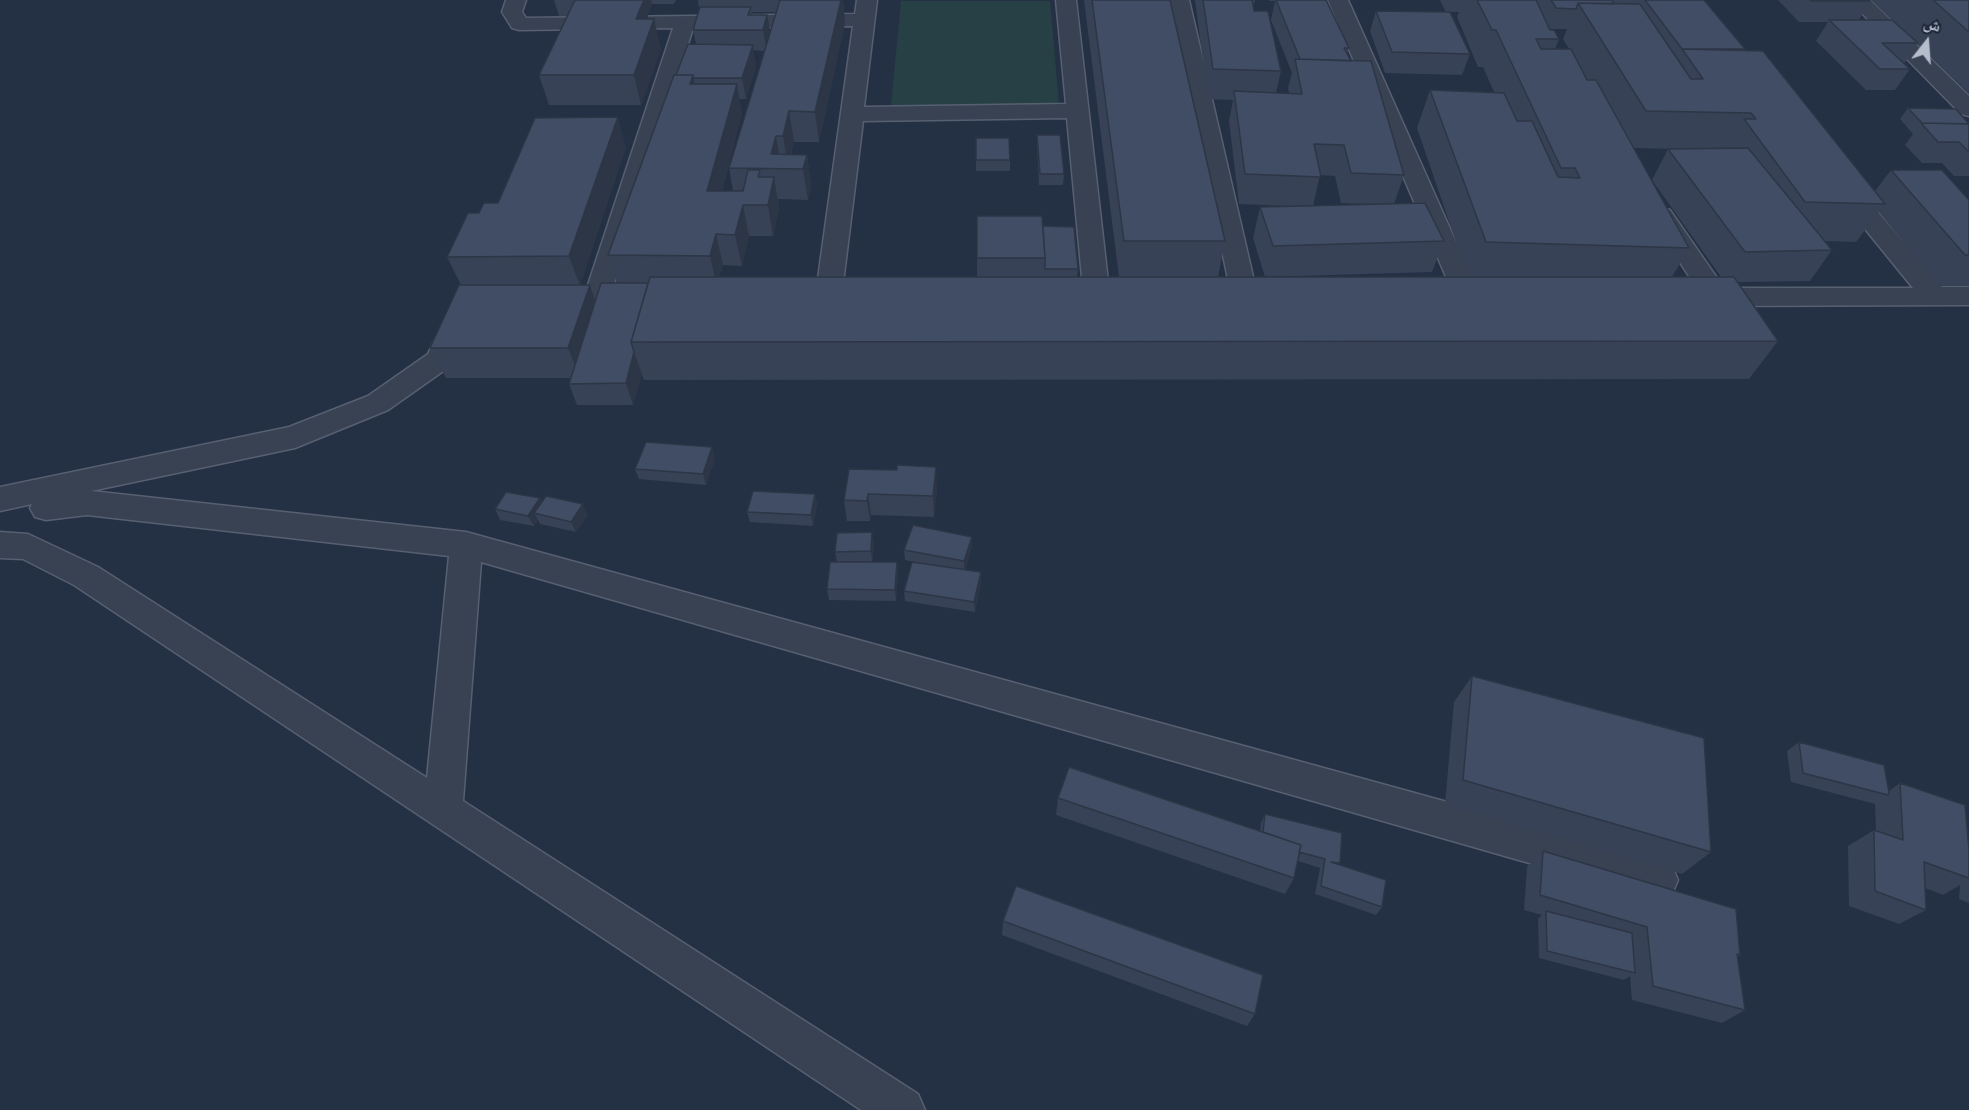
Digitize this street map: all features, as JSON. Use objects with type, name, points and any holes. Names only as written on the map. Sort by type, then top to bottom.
[{"type":"street","points":[[516,0],[512,12],[519,24],[685,22],[865,10],[828,300]]},
{"type":"street","points":[[1066,0],[1097,299]]},
{"type":"street","points":[[1179,0],[1246,298]]},
{"type":"street","points":[[1338,0],[1468,298]]},
{"type":"street","points":[[1859,0],[1969,109]]},
{"type":"street","points":[[596,300],[685,22]]},
{"type":"street","points":[[852,114],[1078,111]]},
{"type":"street","points":[[1829,171],[1935,296]]},
{"type":"street","points":[[1649,198],[1716,297]]},
{"type":"street","points":[[1681,297],[1969,296]]},
{"type":"street","points":[[18,503],[295,437],[378,403],[439,360],[466,301]]},
{"type":"street","points":[[18,503],[87,503],[466,545],[1658,880]]},
{"type":"street","points":[[0,545],[28,547],[86,576],[902,1110]]},
{"type":"street","points":[[443,809],[466,545]]},
{"type":"green space","points":[[901,1],[1050,1],[1059,105],[891,105]]},
{"type":"building","points":[[575,0],[644,0],[636,19],[654,19],[634,75],[539,75]]},
{"type":"building","points":[[780,0],[841,0],[815,112],[789,111],[783,136],[776,136],[771,154],[807,155],[803,169],[729,168]]},
{"type":"building","points":[[1092,0],[1170,0],[1225,241],[1124,241]]},
{"type":"building","points":[[1203,0],[1252,0],[1254,11],[1268,11],[1281,71],[1213,69]]},
{"type":"building","points":[[1276,0],[1326,0],[1349,48],[1344,48],[1351,61],[1300,59]]},
{"type":"building","points":[[1477,0],[1536,0],[1550,30],[1554,30],[1559,39],[1536,39],[1541,49],[1571,49],[1587,80],[1596,80],[1689,248],[1486,242],[1430,90],[1504,93],[1517,121],[1532,121],[1558,177],[1580,178],[1575,168],[1561,168],[1496,30],[1492,30]]},
{"type":"building","points":[[1551,0],[1612,0],[1614,4],[1578,3],[1576,9],[1556,8]]},
{"type":"building","points":[[1645,0],[1704,0],[1745,49],[1682,49]]},
{"type":"building","points":[[1869,0],[1870,1],[1811,1]]},
{"type":"building","points":[[1933,0],[1969,0],[1969,32]]},
{"type":"building","points":[[1578,3],[1640,4],[1691,79],[1703,79],[1682,49],[1763,51],[1885,204],[1805,202],[1744,119],[1756,119],[1751,113],[1646,111]]},
{"type":"building","points":[[700,7],[751,7],[748,15],[767,15],[763,30],[693,30]]},
{"type":"building","points":[[1376,11],[1450,12],[1470,54],[1392,52]]},
{"type":"building","points":[[1829,20],[1892,20],[1918,43],[1882,43],[1910,69],[1880,69]]},
{"type":"building","points":[[688,44],[753,45],[742,78],[693,78],[693,75],[676,75]]},
{"type":"building","points":[[1295,59],[1371,61],[1404,175],[1351,173],[1344,145],[1314,144],[1321,177],[1245,174],[1234,91],[1302,94]]},
{"type":"building","points":[[674,75],[693,75],[690,84],[737,84],[707,191],[743,191],[748,170],[760,170],[758,177],[774,177],[768,205],[743,205],[735,235],[716,234],[710,256],[608,255]]},
{"type":"building","points":[[1908,108],[1956,109],[1969,124],[1922,123]]},
{"type":"building","points":[[618,117],[569,256],[447,257],[468,213],[479,213],[484,203],[498,203],[535,118]]},
{"type":"building","points":[[1921,123],[1969,124],[1969,152],[1959,142],[1938,142]]},
{"type":"building","points":[[1037,135],[1060,135],[1064,174],[1040,174]]},
{"type":"building","points":[[976,138],[1009,138],[1010,160],[976,160]]},
{"type":"building","points":[[1748,148],[1832,250],[1745,252],[1668,149]]},
{"type":"building","points":[[1891,170],[1942,170],[1969,200],[1969,255],[1965,255]]},
{"type":"building","points":[[1425,203],[1444,241],[1273,246],[1260,207]]},
{"type":"building","points":[[977,216],[1042,216],[1045,258],[977,258]]},
{"type":"building","points":[[1043,226],[1074,227],[1078,269],[1045,269]]},
{"type":"building","points":[[650,277],[1734,277],[1778,341],[631,342]]},
{"type":"building","points":[[601,283],[648,283],[631,342],[634,352],[626,383],[569,384]]},
{"type":"building","points":[[459,285],[590,285],[568,348],[430,348]]},
{"type":"building","points":[[646,442],[712,447],[703,474],[635,469]]},
{"type":"building","points":[[897,465],[936,467],[933,496],[868,494],[867,501],[844,500],[849,469],[897,470]]},
{"type":"building","points":[[753,491],[815,494],[811,515],[747,512]]},
{"type":"building","points":[[506,492],[540,498],[528,516],[495,509]]},
{"type":"building","points":[[546,496],[583,504],[571,522],[534,513]]},
{"type":"building","points":[[913,525],[972,537],[964,561],[904,550]]},
{"type":"building","points":[[872,532],[871,551],[835,552],[837,533]]},
{"type":"building","points":[[830,562],[897,562],[895,590],[827,589]]},
{"type":"building","points":[[912,562],[981,572],[974,602],[904,591]]},
{"type":"building","points":[[1472,676],[1704,738],[1711,852],[1463,780]]},
{"type":"building","points":[[1799,742],[1884,765],[1888,795],[1803,773]]},
{"type":"building","points":[[1069,767],[1301,845],[1294,878],[1058,798]]},
{"type":"building","points":[[1900,783],[1965,805],[1969,878],[1924,862],[1926,910],[1875,891],[1874,830],[1903,840]]},
{"type":"building","points":[[1265,814],[1342,833],[1340,863],[1331,862],[1386,880],[1382,907],[1321,886],[1325,859],[1299,852],[1301,845],[1263,832]]},
{"type":"building","points":[[1543,851],[1736,909],[1740,955],[1737,954],[1745,1010],[1653,986],[1647,927],[1540,895]]},
{"type":"building","points":[[1016,886],[1263,975],[1255,1014],[1003,921]]},
{"type":"building","points":[[1546,911],[1632,933],[1635,973],[1547,951]]}]
